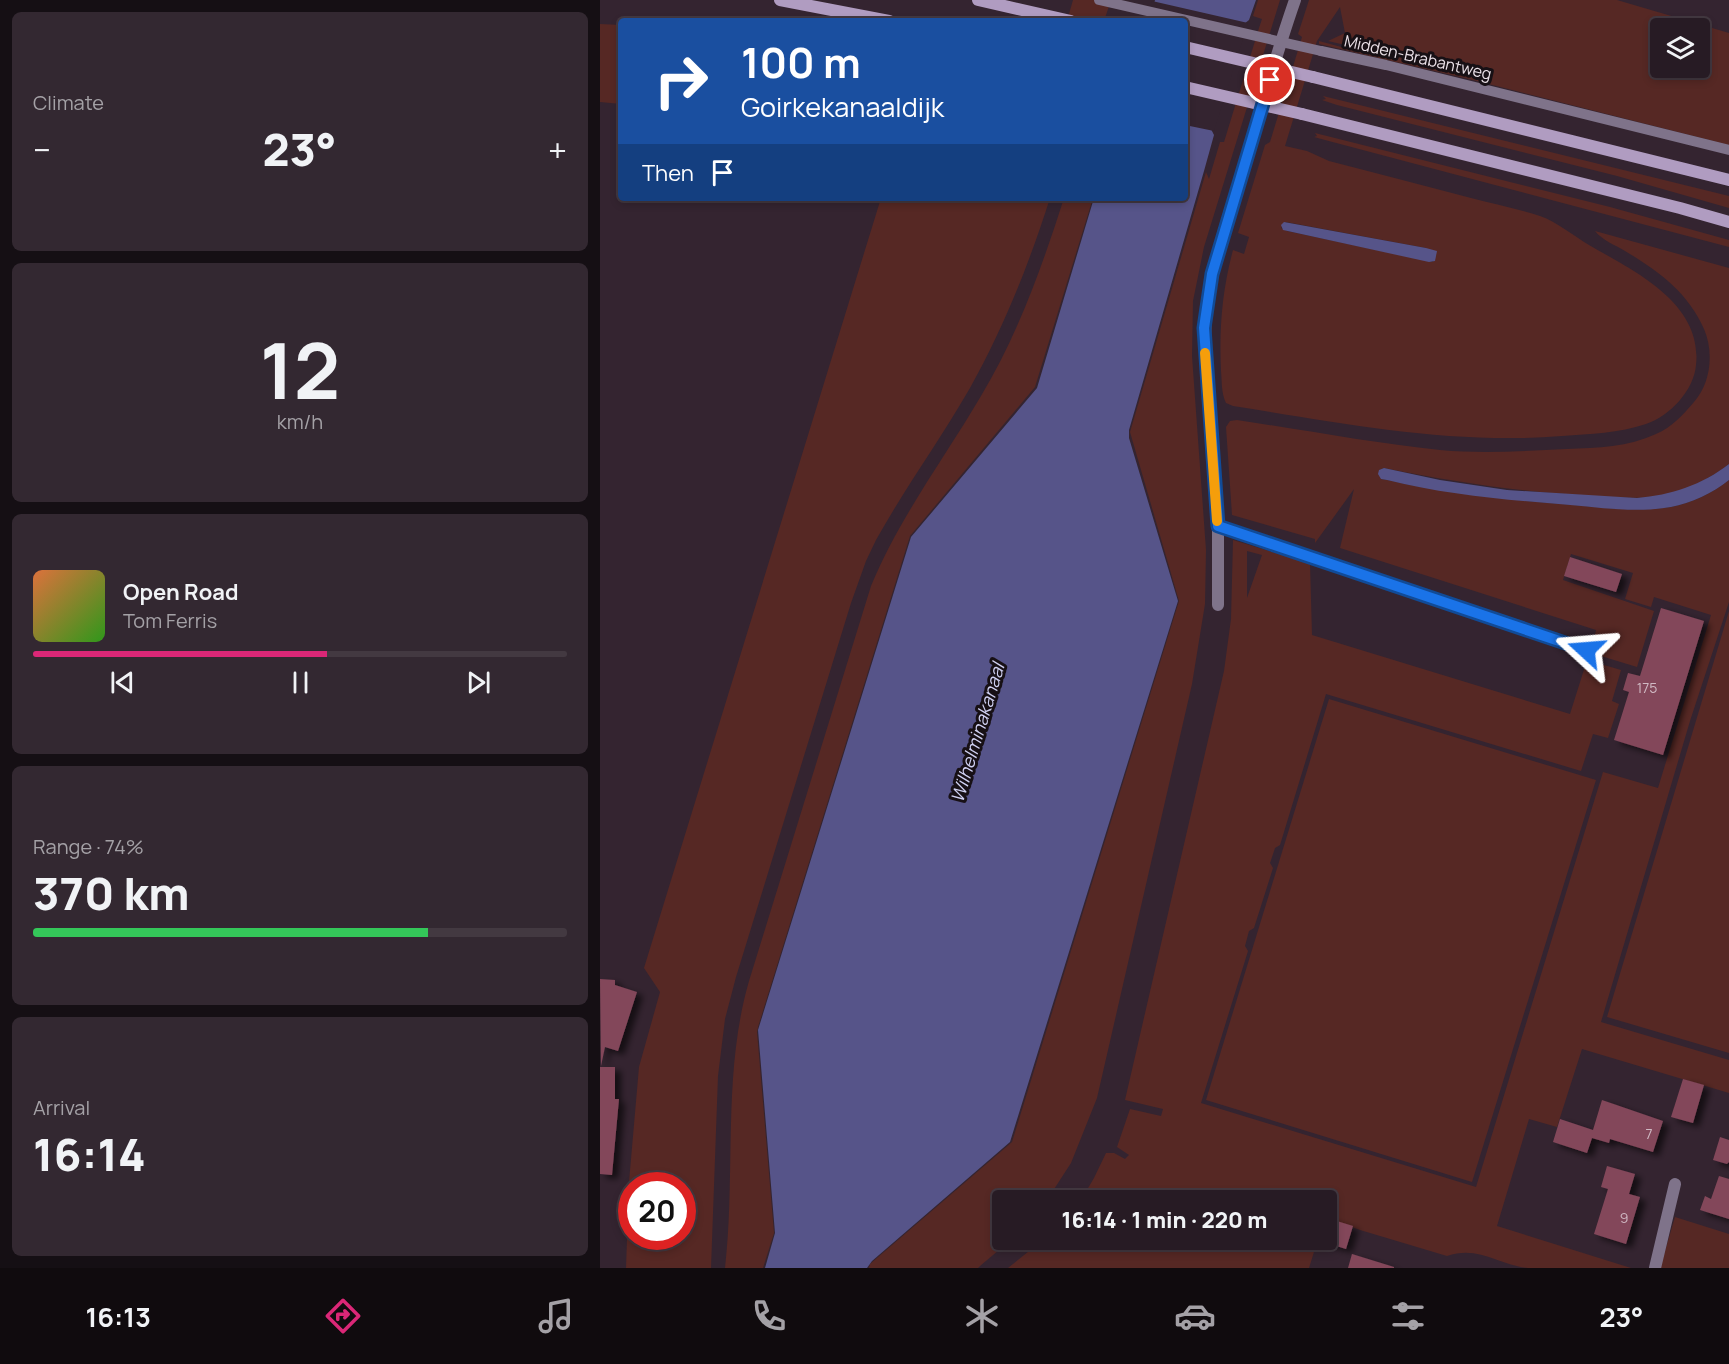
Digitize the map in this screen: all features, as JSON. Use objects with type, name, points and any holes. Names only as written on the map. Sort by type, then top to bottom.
[{"type":"main road","points":[[780,0],[874,18]]},
{"type":"main road","points":[[978,0],[1059,18]]},
{"type":"main road","points":[[1188,48],[1729,180]]},
{"type":"main road","points":[[1188,88],[1302,114],[1729,222]]},
{"type":"street","points":[[1218,605],[1218,526],[1205,351],[1207,300],[1219,247],[1295,0]]},
{"type":"street","points":[[1654,1268],[1675,1184]]},
{"type":"lane","name":"Midden-Brabantweg","points":[[1099,0],[1177,18]]},
{"type":"lane","name":"Midden-Brabantweg","points":[[1188,20],[1386,65],[1729,150]]},
{"type":"lane","points":[[1218,526],[1586,650]]},
{"type":"shaded area","points":[[1073,0],[1111,0],[1105,18],[1068,18]]},
{"type":"shaded area","points":[[1258,0],[1280,0],[1204,247],[1193,301],[1192,356],[1206,550],[1205,604],[1192,684],[1097,1098],[1071,1163],[1053,1190],[992,1190],[992,1250],[999,1250],[978,1268],[869,1268],[870,1264],[1012,1142],[1179,601],[1130,432],[1206,172],[1209,179],[1220,142],[1224,142],[1262,19],[1253,16]]},
{"type":"shaded area","points":[[1309,0],[1617,0],[1678,18],[1650,18],[1650,78],[1710,78],[1710,27],[1729,33],[1729,145],[1469,79],[1319,44],[1319,41],[1345,48],[1345,45],[1328,41],[1345,33],[1340,7],[1317,41],[1285,146],[1307,151],[1329,161],[1540,216],[1626,266],[1662,292],[1689,324],[1695,343],[1696,365],[1691,384],[1679,401],[1664,415],[1636,427],[1583,435],[1520,438],[1479,438],[1397,431],[1233,406],[1226,403],[1222,387],[1220,340],[1226,280],[1233,250],[1244,254],[1249,237],[1238,233],[1265,145],[1270,142],[1302,37],[1298,34]],"holes":[[[1286,222],[1426,248],[1433,262],[1281,228]]]},
{"type":"shaded area","points":[[600,24],[618,25],[618,104],[600,102]]},
{"type":"shaded area","points":[[1323,96],[1729,196],[1729,208],[1617,176],[1337,105],[1322,100],[1326,99]]},
{"type":"shaded area","points":[[1315,133],[1610,207],[1729,240],[1729,247],[1314,137],[1317,136]]},
{"type":"shaded area","points":[[880,201],[1049,201],[1024,271],[994,342],[959,407],[876,540],[851,603],[725,1019],[718,1076],[711,1268],[626,1268],[627,1250],[696,1250],[696,1172],[630,1172],[639,1067],[660,992],[644,968]]},
{"type":"shaded area","points":[[1063,201],[1092,201],[1035,387],[910,536],[757,1032],[774,1233],[763,1268],[725,1268],[730,1196],[732,1088],[741,1016],[749,981],[871,586],[908,513],[994,373],[1018,324]]},
{"type":"shaded area","points":[[1595,231],[1729,268],[1729,464],[1703,481],[1684,489],[1654,497],[1635,498],[1530,491],[1384,468],[1379,470],[1381,479],[1457,493],[1635,509],[1671,507],[1686,503],[1702,497],[1729,480],[1729,602],[1690,721],[1601,1022],[1729,1060],[1729,1093],[1582,1049],[1557,1127],[1529,1119],[1497,1226],[1631,1268],[1528,1268],[1479,1254],[1458,1253],[1447,1256],[1337,1222],[1337,1190],[1087,1190],[1106,1153],[1114,1153],[1125,1159],[1129,1155],[1117,1147],[1130,1109],[1161,1116],[1163,1109],[1125,1100],[1224,671],[1231,619],[1233,540],[1310,563],[1312,635],[1570,714],[1587,660],[1621,670],[1612,701],[1619,704],[1608,738],[1593,734],[1581,771],[1326,694],[1280,845],[1275,848],[1270,863],[1273,868],[1254,928],[1249,931],[1245,946],[1248,951],[1201,1103],[1476,1187],[1603,772],[1658,788],[1711,615],[1654,597],[1651,607],[1625,599],[1633,573],[1571,554],[1563,580],[1654,611],[1637,667],[1591,653],[1596,630],[1340,548],[1354,489],[1315,543],[1315,539],[1232,515],[1226,427],[1230,421],[1237,420],[1415,447],[1488,452],[1613,446],[1635,442],[1662,431],[1686,412],[1704,386],[1710,357],[1707,338],[1697,316],[1681,293],[1649,266],[1605,240]],"holes":[[[1247,551],[1262,555],[1247,598]]]},
{"type":"shaded area","points":[[1729,611],[1729,1053],[1607,1017]]},
{"type":"shaded area","points":[[1329,699],[1596,780],[1472,1182],[1206,1100]]},
{"type":"shaded area","points":[[1675,1217],[1729,1234],[1729,1268],[1660,1268]]},
{"type":"shaded area","points":[[1030,1250],[1315,1250],[1309,1268],[1008,1268]]},
{"type":"water","name":"Wilhelminakanaal","points":[[1155,0],[1256,0],[1249,20],[1244,24],[1211,129],[1214,135],[1129,430],[1129,438],[1178,601],[1010,1142],[872,1261],[867,1268],[765,1268],[775,1233],[758,1030],[911,537],[1037,388],[1093,201],[1188,201],[1188,18],[1150,18]]},
{"type":"water","points":[[1284,222],[1426,248],[1437,251],[1435,261],[1429,262],[1283,230],[1281,225]]},
{"type":"water","points":[[1729,464],[1729,480],[1709,493],[1679,505],[1646,510],[1608,509],[1432,490],[1381,479],[1378,474],[1379,470],[1384,468],[1440,480],[1507,490],[1637,498],[1686,488],[1708,478]]},
{"type":"pier","points":[[1152,1],[1248,23],[1214,131],[1188,126],[1188,18],[1147,18]]},
{"type":"building","points":[[1570,557],[1622,574],[1616,592],[1564,576]]},
{"type":"building","points":[[1661,608],[1704,621],[1663,755],[1614,740],[1629,692],[1623,690],[1628,673],[1640,676]]},
{"type":"building","points":[[600,979],[615,980],[615,985],[637,992],[618,1051],[605,1047],[601,1066]]},
{"type":"building","points":[[600,1067],[615,1067],[615,1099],[619,1099],[612,1175],[600,1174]]},
{"type":"building","points":[[1683,1079],[1704,1085],[1693,1123],[1671,1117]]},
{"type":"building","points":[[1602,1100],[1663,1121],[1653,1152],[1610,1139],[1609,1143],[1592,1138],[1587,1153],[1553,1142],[1560,1119],[1593,1130]]},
{"type":"building","points":[[1720,1137],[1729,1140],[1729,1162],[1727,1164],[1713,1160]]},
{"type":"building","points":[[1607,1166],[1635,1174],[1629,1194],[1640,1197],[1626,1244],[1594,1234],[1608,1189],[1601,1187]]},
{"type":"building","points":[[1719,1176],[1729,1179],[1729,1219],[1700,1210],[1705,1196],[1711,1199]]},
{"type":"building","points":[[1337,1221],[1353,1226],[1346,1249],[1337,1246]]},
{"type":"building","points":[[1352,1254],[1394,1267],[1394,1268],[1348,1268]]},
{"type":"slow traffic","points":[[1205,353],[1217,521]]},
{"type":"route","points":[[1270,80],[1212,274],[1207,300],[1204,328],[1205,351],[1218,526],[1586,650]]}]
